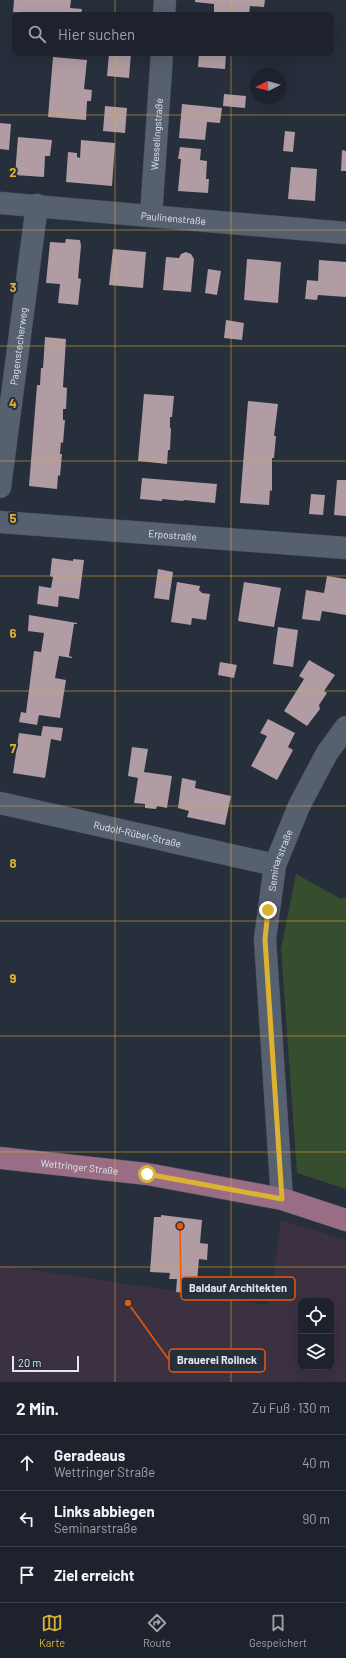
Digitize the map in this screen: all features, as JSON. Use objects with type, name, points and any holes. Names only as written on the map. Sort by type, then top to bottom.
[{"type":"main road","name":"Wettringer Straße","points":[[0,1158],[147,1174],[282,1199],[346,1220]]},
{"type":"street","points":[[164,12],[165,0]]},
{"type":"street","name":"Wesselingstraße","points":[[151,216],[162,56]]},
{"type":"street","name":"Paulinenstraße","points":[[0,203],[346,233]]},
{"type":"street","name":"Pagenstecherweg","points":[[0,487],[37,206]]},
{"type":"street","name":"Erpostraße","points":[[0,522],[346,548]]},
{"type":"street","name":"Seminarstraße","points":[[282,1199],[265,939],[275,865],[299,806],[327,753],[346,727]]},
{"type":"street","name":"Rudolf-Rübel-Straße","points":[[0,804],[275,865]]},
{"type":"shaded area","points":[[281,1220],[346,1240],[346,1382],[0,1382],[0,1265],[269,1305]]},
{"type":"green space","points":[[296,874],[341,899],[346,897],[346,1189],[297,1173],[281,949]]},
{"type":"building","points":[[14,0],[71,0],[70,8],[82,9],[82,12],[13,12]]},
{"type":"building","points":[[195,0],[265,0],[264,7],[250,6],[249,12],[214,12],[214,4],[195,2]]},
{"type":"building","points":[[109,56],[131,56],[129,78],[107,76]]},
{"type":"building","points":[[199,56],[226,56],[225,69],[198,67]]},
{"type":"building","points":[[53,57],[87,60],[84,89],[92,90],[91,101],[87,101],[86,120],[48,117]]},
{"type":"building","points":[[224,94],[246,96],[245,108],[223,106]]},
{"type":"building","points":[[182,104],[222,108],[220,123],[207,122],[205,140],[179,138]]},
{"type":"building","points":[[105,106],[127,108],[125,133],[103,131]]},
{"type":"building","points":[[0,123],[11,124],[9,150],[0,149]]},
{"type":"building","points":[[285,131],[295,132],[293,152],[283,151]]},
{"type":"building","points":[[18,137],[52,140],[50,156],[45,156],[44,177],[15,175]]},
{"type":"building","points":[[81,140],[115,143],[112,186],[66,182],[68,152],[77,153],[77,157],[80,158]]},
{"type":"building","points":[[180,147],[201,149],[200,160],[207,161],[206,179],[209,179],[208,193],[178,191],[181,159],[178,159]]},
{"type":"building","points":[[342,150],[346,151],[346,171],[341,171]]},
{"type":"building","points":[[291,167],[317,169],[315,201],[288,199]]},
{"type":"building","points":[[66,239],[80,240],[81,246],[78,278],[81,279],[78,305],[58,303],[60,284],[46,283],[50,242],[65,243]]},
{"type":"building","points":[[113,249],[146,252],[143,288],[109,285]]},
{"type":"building","points":[[186,252],[191,254],[194,259],[191,292],[163,290],[166,257],[179,258],[181,254]]},
{"type":"building","points":[[247,259],[281,262],[278,303],[244,300]]},
{"type":"building","points":[[319,260],[346,262],[346,297],[318,295],[317,300],[305,299],[307,280],[318,281]]},
{"type":"building","points":[[208,269],[221,271],[217,295],[205,293]]},
{"type":"building","points":[[226,320],[244,323],[242,340],[224,338]]},
{"type":"building","points":[[45,337],[66,339],[63,387],[67,388],[66,409],[63,409],[63,420],[65,420],[63,443],[61,442],[60,454],[62,454],[60,476],[58,475],[57,489],[29,486],[37,385],[40,385],[41,368],[43,368]]},
{"type":"building","points":[[144,394],[174,396],[172,417],[170,417],[170,450],[168,450],[167,464],[138,461]]},
{"type":"building","points":[[248,401],[278,404],[274,436],[276,436],[274,458],[272,458],[272,491],[270,490],[269,505],[240,503]]},
{"type":"building","points":[[142,478],[217,484],[215,503],[184,500],[162,499],[162,501],[140,499]]},
{"type":"building","points":[[337,480],[346,480],[346,516],[334,515]]},
{"type":"building","points":[[311,494],[325,495],[323,515],[309,514]]},
{"type":"building","points":[[52,558],[73,561],[73,559],[84,560],[79,599],[59,596],[58,607],[37,604],[39,586],[51,588],[53,577],[50,576]]},
{"type":"building","points":[[158,569],[173,572],[169,600],[154,598]]},
{"type":"building","points":[[327,576],[346,579],[346,615],[322,611],[320,621],[302,619],[306,590],[324,593]]},
{"type":"building","points":[[177,582],[200,586],[199,590],[202,593],[210,594],[206,620],[192,618],[191,625],[171,622]]},
{"type":"building","points":[[244,582],[281,588],[274,627],[238,621]]},
{"type":"building","points":[[29,615],[77,623],[74,624],[69,656],[72,658],[59,656],[55,678],[66,680],[60,718],[39,715],[37,725],[19,722],[21,712],[26,713],[34,651],[41,652],[44,633],[28,631]]},
{"type":"building","points":[[278,627],[298,630],[293,667],[273,664]]},
{"type":"building","points":[[309,660],[335,675],[324,691],[327,693],[319,705],[320,709],[307,726],[284,711],[304,679],[299,676]]},
{"type":"building","points":[[220,662],[237,665],[234,678],[218,675]]},
{"type":"building","points":[[268,719],[295,733],[288,747],[293,750],[277,780],[251,766],[267,736],[260,733]]},
{"type":"building","points":[[43,726],[63,728],[61,741],[51,739],[45,778],[13,773],[19,733],[41,736]]},
{"type":"building","points":[[132,747],[148,749],[144,772],[172,776],[167,808],[157,806],[156,809],[145,808],[145,804],[134,803],[138,778],[128,776]]},
{"type":"building","points":[[182,778],[196,781],[195,788],[231,796],[225,825],[187,817],[189,811],[178,808]]},
{"type":"building","points":[[161,1215],[202,1220],[200,1243],[208,1244],[207,1260],[199,1259],[196,1294],[176,1292],[177,1279],[169,1279],[170,1273],[150,1272],[154,1217],[161,1217]]},
{"type":"place","name":"Baldauf Architekten","points":[[180,1226]]},
{"type":"place","name":"Brauerei Rolinck","points":[[128,1303]]},
{"type":"route","points":[[147,1174],[282,1199],[265,939],[268,910]]}]
